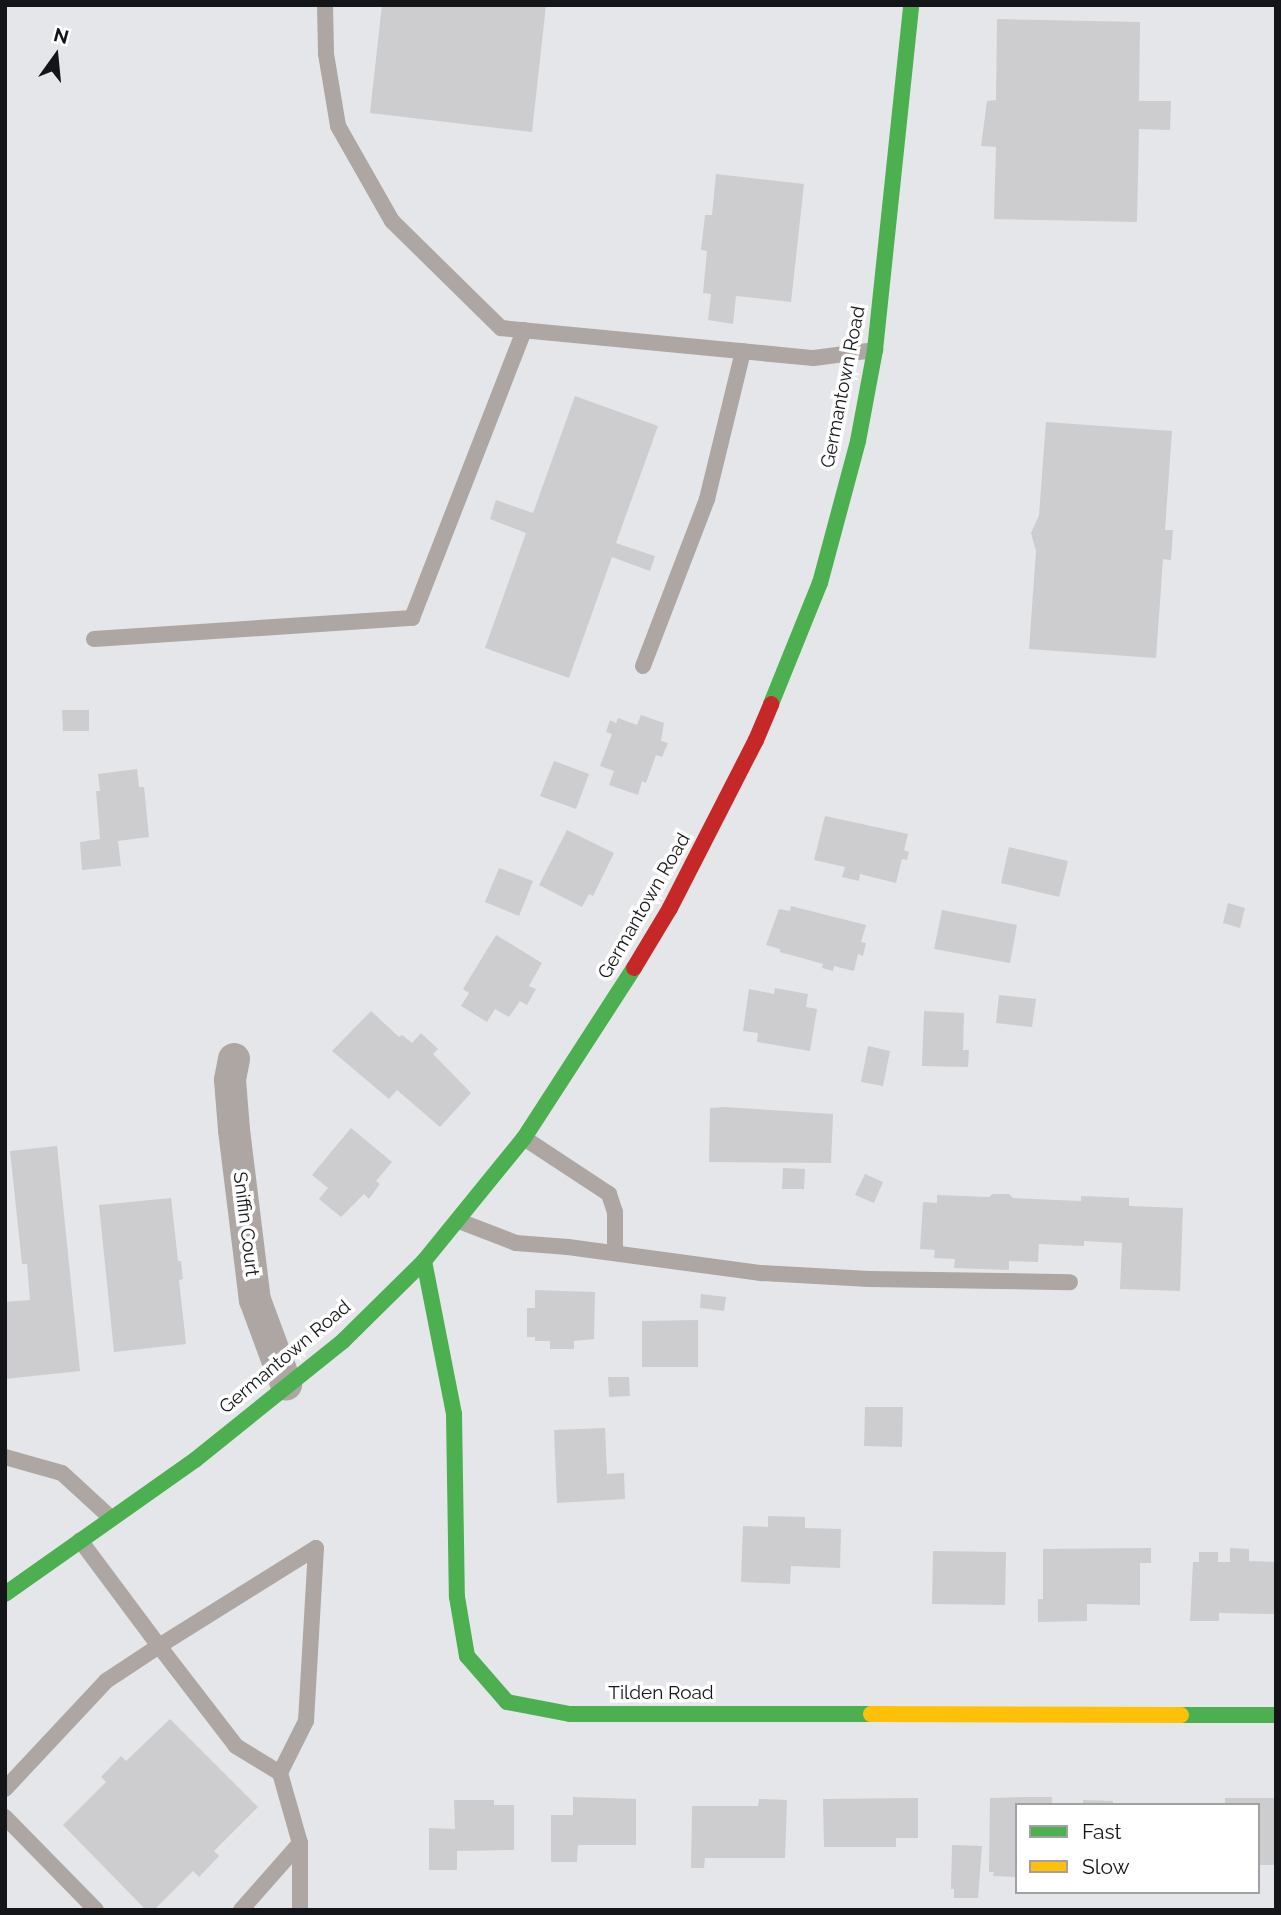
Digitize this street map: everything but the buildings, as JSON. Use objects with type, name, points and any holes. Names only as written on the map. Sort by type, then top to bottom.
[{"type":"main road","name":"Germantown Road","points":[[5,1594],[195,1460],[286,1384],[343,1341],[424,1261],[524,1138],[603,1019],[670,908],[756,740],[820,583],[858,441],[875,350],[911,5]]},
{"type":"main road","name":"Tilden Road","points":[[424,1261],[454,1414],[457,1597],[467,1656],[507,1702],[569,1714],[1276,1715]]},
{"type":"street","name":"Sniffin Court","points":[[234,1059],[230,1080],[234,1130],[255,1300],[286,1384]]},
{"type":"lane","points":[[326,5],[326,54],[338,126],[392,221],[501,328],[814,358],[875,350]]},
{"type":"lane","points":[[94,639],[411,618],[524,330]]},
{"type":"lane","points":[[643,666],[707,499],[743,351]]},
{"type":"lane","points":[[524,1138],[609,1194],[615,1212],[615,1253]]},
{"type":"lane","points":[[459,1221],[516,1243],[775,1274],[869,1279],[1070,1282]]},
{"type":"lane","points":[[5,1457],[62,1473],[111,1518]]},
{"type":"lane","points":[[80,1540],[236,1746],[280,1773]]},
{"type":"lane","points":[[5,1789],[106,1681],[316,1548],[306,1721],[280,1773],[300,1843],[300,1910]]},
{"type":"lane","points":[[5,1817],[96,1910]]},
{"type":"lane","points":[[241,1910],[300,1843]]},
{"type":"traffic: fast","points":[[771,704],[820,583],[858,441],[875,350],[911,5]]},
{"type":"traffic: fast","points":[[5,1594],[195,1460],[343,1341],[424,1261],[524,1138],[634,968]]},
{"type":"traffic: fast","points":[[424,1261],[454,1414],[457,1597],[467,1656],[507,1702],[570,1714],[871,1714]]},
{"type":"traffic: fast","points":[[1181,1715],[1276,1715]]},
{"type":"traffic: slow","points":[[871,1714],[1181,1715]]},
{"type":"traffic: jam","points":[[634,968],[670,908],[756,740],[771,704]]}]
